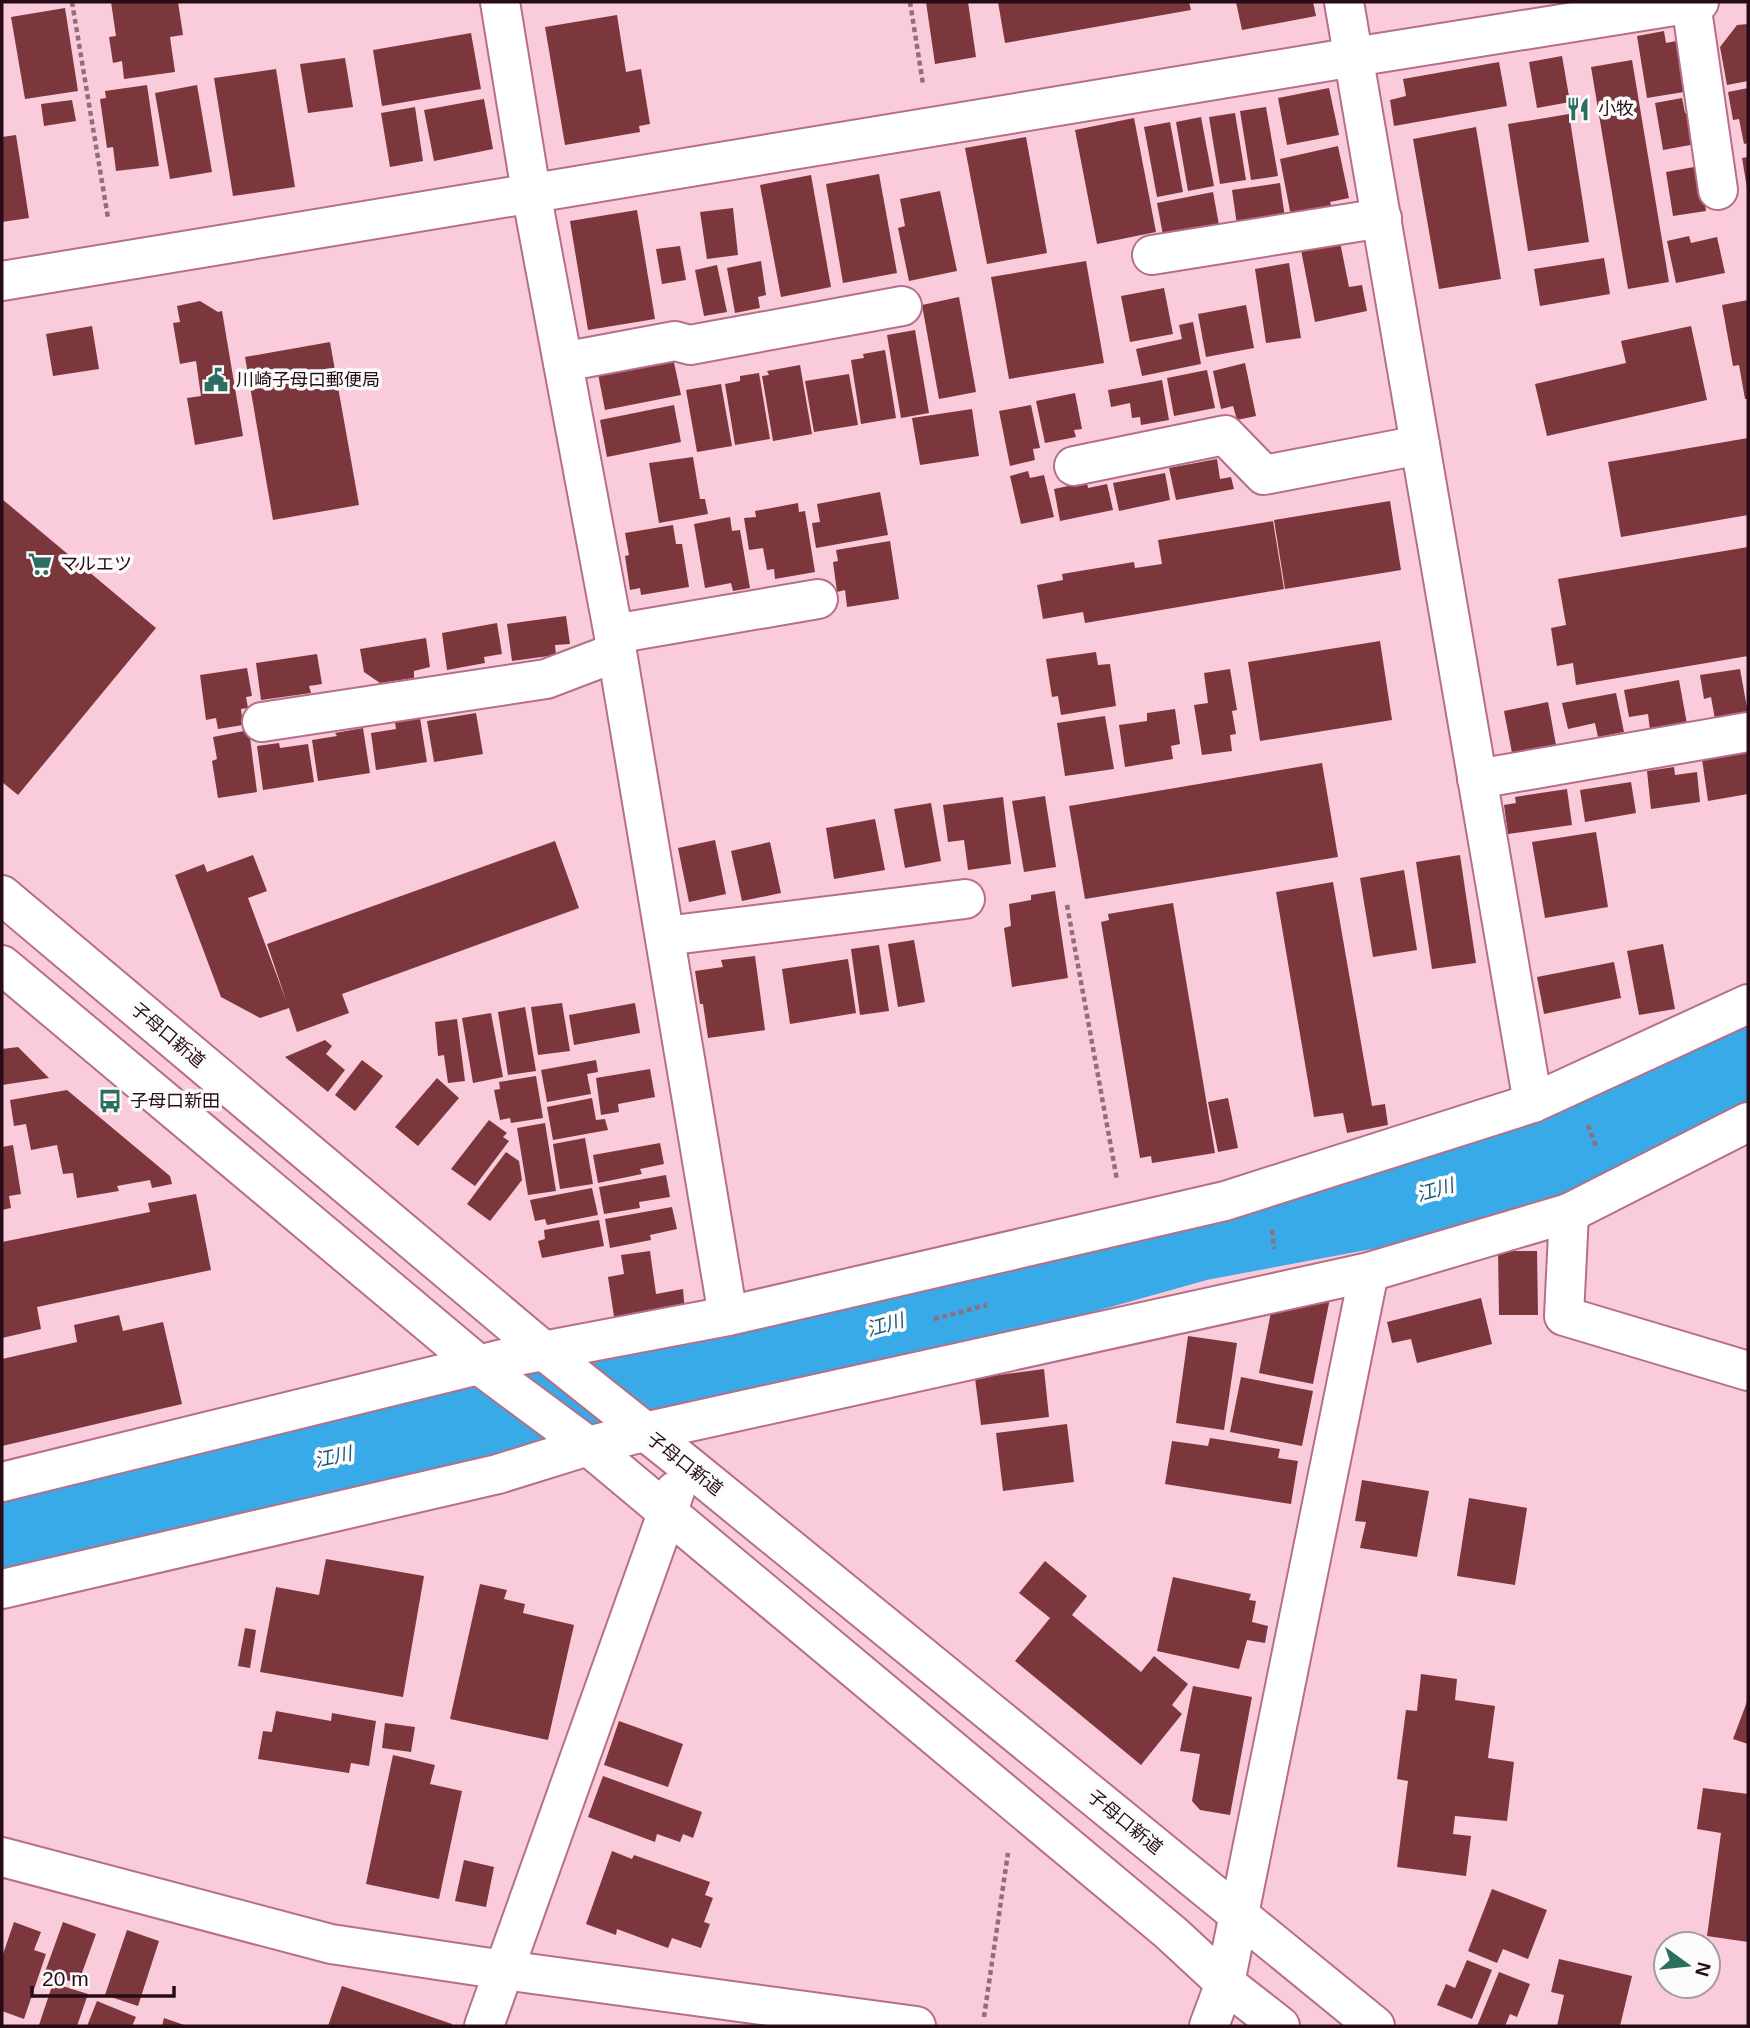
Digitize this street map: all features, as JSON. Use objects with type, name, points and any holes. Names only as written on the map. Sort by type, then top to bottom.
[{"type":"street","points":[[499,2],[531,192],[615,643],[728,1316]]},
{"type":"street","points":[[1344,2],[1533,1103]]},
{"type":"street","points":[[2,281],[1695,2],[1718,190]]},
{"type":"street","points":[[1152,254],[1382,218]]},
{"type":"street","points":[[563,362],[675,341],[690,345],[902,306]]},
{"type":"street","points":[[1074,466],[1225,435],[1264,475],[1420,445]]},
{"type":"street","points":[[262,722],[546,679],[615,643],[818,599]]},
{"type":"street","points":[[1477,779],[1748,732]]},
{"type":"street","name":"子母口新道","points":[[2,895],[544,1351],[687,1464],[1374,2026]]},
{"type":"street","points":[[665,936],[965,899]]},
{"type":"street","points":[[2,965],[479,1365],[587,1446],[667,1512],[1171,1933],[1225,1983],[1280,2026]]},
{"type":"street","points":[[2,1482],[479,1365],[728,1316],[1225,1201],[1533,1103],[1748,1004]]},
{"type":"street","points":[[2,1589],[498,1474],[587,1446],[645,1432],[1369,1272],[1569,1213],[1748,1122]]},
{"type":"street","points":[[1569,1213],[1564,1316],[1748,1371]]},
{"type":"street","points":[[1209,2026],[1225,1983],[1369,1272]]},
{"type":"street","points":[[484,2026],[667,1512],[687,1464]]},
{"type":"street","points":[[2,1857],[331,1944],[916,2026]]},
{"type":"path","points":[[72,2],[110,230]]},
{"type":"path","points":[[910,2],[924,93]]},
{"type":"path","points":[[1067,905],[1125,1224]]},
{"type":"path","points":[[1572,1085],[1602,1162],[1610,1193]]},
{"type":"path","points":[[1266,1188],[1276,1265],[1284,1291]]},
{"type":"path","points":[[984,2017],[1010,1842]]},
{"type":"building","points":[[111,2],[178,2],[183,35],[170,37],[175,72],[124,79],[122,61],[113,63],[109,37],[116,36]]},
{"type":"building","points":[[926,2],[968,2],[976,57],[935,64]]},
{"type":"building","points":[[998,2],[1189,2],[1191,10],[1005,43]]},
{"type":"building","points":[[1236,2],[1313,2],[1316,16],[1242,30]]},
{"type":"building","points":[[65,8],[78,91],[25,99],[11,17]]},
{"type":"building","points":[[617,15],[626,72],[641,69],[650,124],[639,126],[640,132],[565,145],[545,27]]},
{"type":"building","points":[[1748,24],[1748,81],[1727,85],[1720,47],[1737,25]]},
{"type":"building","points":[[1664,31],[1666,43],[1681,40],[1690,91],[1647,98],[1637,36]]},
{"type":"building","points":[[471,33],[481,89],[382,106],[373,50]]},
{"type":"building","points":[[1562,56],[1570,102],[1537,108],[1529,62]]},
{"type":"building","points":[[345,58],[353,107],[308,113],[300,64]]},
{"type":"building","points":[[1632,60],[1669,282],[1628,289],[1591,67]]},
{"type":"building","points":[[1499,62],[1507,106],[1394,126],[1390,100],[1406,96],[1403,79]]},
{"type":"building","points":[[276,69],[295,187],[233,196],[214,78]]},
{"type":"building","points":[[147,85],[159,166],[116,171],[113,147],[107,148],[100,99],[106,98],[105,91]]},
{"type":"building","points":[[197,85],[212,172],[170,179],[155,93]]},
{"type":"building","points":[[1329,88],[1339,135],[1287,145],[1278,98]]},
{"type":"building","points":[[1748,88],[1748,143],[1744,144],[1739,119],[1733,120],[1728,92]]},
{"type":"building","points":[[1682,98],[1685,113],[1690,113],[1696,144],[1663,150],[1655,103]]},
{"type":"building","points":[[484,99],[493,149],[434,161],[424,110]]},
{"type":"building","points":[[72,100],[76,121],[44,126],[41,104]]},
{"type":"building","points":[[415,107],[423,161],[390,167],[381,113]]},
{"type":"building","points":[[1266,107],[1278,176],[1251,180],[1240,111]]},
{"type":"building","points":[[1235,113],[1246,180],[1220,184],[1209,117]]},
{"type":"building","points":[[1569,114],[1589,242],[1528,251],[1508,124]]},
{"type":"building","points":[[1201,117],[1214,186],[1188,191],[1176,122]]},
{"type":"building","points":[[1134,118],[1156,232],[1097,244],[1075,130]]},
{"type":"building","points":[[1170,122],[1183,192],[1157,197],[1144,127]]},
{"type":"building","points":[[1476,127],[1501,279],[1439,289],[1413,139]]},
{"type":"building","points":[[16,135],[29,218],[2,222],[2,137]]},
{"type":"building","points":[[1026,137],[1047,253],[987,264],[965,148]]},
{"type":"building","points":[[1338,146],[1349,198],[1330,202],[1332,208],[1291,216],[1280,159]]},
{"type":"building","points":[[1748,157],[1748,188],[1747,188],[1742,158]]},
{"type":"building","points":[[1694,167],[1697,183],[1702,183],[1706,211],[1673,216],[1666,172]]},
{"type":"building","points":[[879,174],[897,273],[843,283],[826,184]]},
{"type":"building","points":[[811,175],[831,287],[781,297],[760,185]]},
{"type":"building","points":[[1280,183],[1285,218],[1237,225],[1232,190]]},
{"type":"building","points":[[940,191],[957,271],[909,281],[898,228],[905,226],[900,199]]},
{"type":"building","points":[[1213,192],[1219,225],[1163,235],[1157,203]]},
{"type":"building","points":[[733,208],[738,255],[707,259],[700,212]]},
{"type":"building","points":[[637,210],[655,319],[588,330],[570,221]]},
{"type":"building","points":[[1689,236],[1691,243],[1717,237],[1725,273],[1676,283],[1667,241]]},
{"type":"building","points":[[1340,242],[1349,287],[1362,285],[1367,311],[1315,322],[1301,250]]},
{"type":"building","points":[[680,246],[686,280],[662,284],[656,249]]},
{"type":"building","points":[[1604,258],[1610,294],[1540,306],[1534,269]]},
{"type":"building","points":[[761,261],[766,295],[758,297],[760,308],[735,313],[727,268]]},
{"type":"building","points":[[1086,261],[1104,363],[1009,379],[991,277]]},
{"type":"building","points":[[1289,263],[1301,338],[1266,343],[1255,269]]},
{"type":"building","points":[[717,265],[727,312],[704,316],[695,270]]},
{"type":"building","points":[[1164,288],[1173,334],[1130,342],[1121,296]]},
{"type":"building","points":[[959,297],[976,392],[939,399],[922,305]]},
{"type":"building","points":[[1748,300],[1748,399],[1745,399],[1739,365],[1733,366],[1722,305]]},
{"type":"building","name":"川崎子母口郵便局","points":[[200,301],[218,312],[222,311],[243,436],[195,445],[187,398],[201,396],[196,361],[180,364],[173,323],[180,322],[177,306]]},
{"type":"building","points":[[1246,305],[1254,348],[1206,357],[1198,314]]},
{"type":"building","points":[[1193,322],[1201,364],[1142,376],[1136,349],[1182,339],[1179,325]]},
{"type":"building","points":[[92,326],[99,369],[53,376],[46,334]]},
{"type":"building","points":[[1691,326],[1707,400],[1547,436],[1535,384],[1626,363],[1621,341]]},
{"type":"building","points":[[915,330],[929,413],[901,418],[887,335]]},
{"type":"building","points":[[330,342],[359,505],[273,520],[245,357]]},
{"type":"building","points":[[885,350],[896,418],[861,424],[851,360],[864,358],[863,354]]},
{"type":"building","points":[[673,358],[681,395],[605,410],[598,374]]},
{"type":"building","points":[[1245,363],[1256,416],[1237,420],[1233,406],[1221,409],[1213,371]]},
{"type":"building","points":[[800,365],[812,434],[773,441],[762,376],[769,375],[767,371]]},
{"type":"building","points":[[1207,370],[1215,408],[1174,416],[1167,378]]},
{"type":"building","points":[[759,373],[770,439],[735,445],[725,384],[740,381],[740,376]]},
{"type":"building","points":[[849,374],[858,425],[814,432],[805,381]]},
{"type":"building","points":[[1162,380],[1169,420],[1141,425],[1140,417],[1132,418],[1130,403],[1111,407],[1108,390]]},
{"type":"building","points":[[721,384],[732,446],[697,452],[686,390]]},
{"type":"building","points":[[1075,393],[1082,429],[1074,430],[1076,437],[1045,443],[1036,401]]},
{"type":"building","points":[[674,405],[681,442],[607,457],[600,420]]},
{"type":"building","points":[[1031,405],[1040,448],[1033,449],[1035,460],[1010,466],[999,411]]},
{"type":"building","points":[[972,409],[979,456],[920,465],[912,418]]},
{"type":"building","points":[[1748,438],[1748,515],[1621,537],[1608,462]]},
{"type":"building","points":[[693,457],[700,499],[705,499],[708,514],[659,523],[649,463]]},
{"type":"building","points":[[1217,459],[1220,479],[1231,477],[1234,489],[1176,500],[1169,468]]},
{"type":"building","points":[[1028,471],[1030,478],[1044,475],[1054,517],[1021,524],[1010,476]]},
{"type":"building","points":[[1165,473],[1170,500],[1119,511],[1113,483]]},
{"type":"building","points":[[1087,482],[1088,488],[1107,484],[1113,510],[1060,521],[1054,489]]},
{"type":"building","points":[[880,492],[888,535],[816,548],[812,523],[820,522],[817,504]]},
{"type":"building","name":"マルエツ","points":[[2,499],[156,628],[18,795],[2,782]]},
{"type":"building","points":[[1390,501],[1401,570],[1285,589],[1274,520]]},
{"type":"building","points":[[798,503],[799,512],[805,511],[815,572],[775,579],[774,569],[767,570],[763,548],[749,550],[744,518],[756,517],[755,511]]},
{"type":"building","points":[[730,517],[732,531],[740,530],[750,588],[733,591],[731,583],[705,588],[694,524]]},
{"type":"building","points":[[1273,521],[1284,589],[1085,623],[1083,612],[1043,619],[1037,585],[1063,580],[1062,574],[1134,562],[1135,568],[1162,564],[1158,540]]},
{"type":"building","points":[[673,525],[676,544],[682,544],[689,587],[641,595],[640,588],[630,590],[625,533]]},
{"type":"building","points":[[890,541],[899,599],[847,607],[845,590],[837,592],[833,562],[838,561],[836,550]]},
{"type":"building","points":[[1748,547],[1748,656],[1576,685],[1573,663],[1557,666],[1551,628],[1566,625],[1558,579]]},
{"type":"building","points":[[566,616],[570,644],[555,645],[556,655],[512,661],[507,624]]},
{"type":"building","points":[[497,623],[502,654],[484,657],[485,663],[447,670],[442,633]]},
{"type":"building","points":[[426,638],[430,667],[414,671],[414,678],[380,683],[364,672],[360,649]]},
{"type":"building","points":[[1380,641],[1392,720],[1260,741],[1248,662]]},
{"type":"building","points":[[1096,652],[1098,665],[1110,664],[1116,706],[1061,715],[1058,696],[1052,697],[1046,659]]},
{"type":"building","points":[[317,654],[322,684],[309,686],[311,693],[261,700],[256,663]]},
{"type":"building","points":[[247,668],[252,696],[246,697],[248,708],[241,709],[243,725],[218,729],[216,718],[206,720],[200,675]]},
{"type":"building","points":[[1230,669],[1237,710],[1232,711],[1236,734],[1230,735],[1232,751],[1202,755],[1194,705],[1208,703],[1204,673]]},
{"type":"building","points":[[1740,669],[1748,713],[1715,719],[1711,697],[1704,699],[1700,675]]},
{"type":"building","points":[[1679,680],[1687,724],[1650,730],[1648,714],[1629,717],[1624,690]]},
{"type":"building","points":[[1616,693],[1624,732],[1598,737],[1595,723],[1568,729],[1562,703]]},
{"type":"building","points":[[1548,702],[1556,745],[1512,753],[1504,711]]},
{"type":"building","points":[[1175,709],[1180,744],[1171,746],[1173,759],[1125,767],[1119,725],[1147,721],[1147,713]]},
{"type":"building","points":[[476,713],[483,754],[434,762],[427,721]]},
{"type":"building","points":[[1105,716],[1114,769],[1065,776],[1057,723]]},
{"type":"building","points":[[420,718],[427,762],[376,770],[371,733],[396,729],[395,722]]},
{"type":"building","points":[[363,728],[370,773],[318,781],[312,740]]},
{"type":"building","points":[[249,730],[257,792],[218,798],[212,761],[217,759],[213,737]]},
{"type":"building","points":[[279,743],[280,748],[308,744],[314,782],[263,790],[257,746]]},
{"type":"building","points":[[1748,751],[1748,794],[1708,801],[1702,759]]},
{"type":"building","points":[[1322,763],[1338,857],[1085,899],[1069,806]]},
{"type":"building","points":[[1674,767],[1675,775],[1697,772],[1700,802],[1651,809],[1647,771]]},
{"type":"building","points":[[1631,782],[1636,813],[1585,822],[1580,790]]},
{"type":"building","points":[[1567,789],[1572,825],[1508,834],[1504,805],[1516,803],[1515,797]]},
{"type":"building","points":[[1045,796],[1056,867],[1024,872],[1012,801]]},
{"type":"building","points":[[1003,797],[1011,864],[968,870],[964,840],[948,842],[943,805]]},
{"type":"building","points":[[931,803],[941,861],[905,868],[894,809]]},
{"type":"building","points":[[875,819],[885,870],[834,879],[826,828]]},
{"type":"building","points":[[1596,832],[1608,907],[1545,918],[1532,842]]},
{"type":"building","points":[[715,840],[726,894],[689,902],[678,848]]},
{"type":"building","points":[[555,841],[579,908],[342,994],[349,1013],[297,1032],[289,1008],[260,1018],[221,997],[175,875],[204,864],[207,872],[253,855],[267,891],[248,898],[287,1003],[267,944]]},
{"type":"building","points":[[770,842],[781,893],[742,901],[731,851]]},
{"type":"building","points":[[1460,855],[1476,963],[1432,969],[1416,862]]},
{"type":"building","points":[[1404,870],[1417,950],[1373,957],[1360,878]]},
{"type":"building","points":[[1333,882],[1372,1106],[1385,1104],[1388,1125],[1347,1133],[1343,1113],[1314,1117],[1276,892]]},
{"type":"building","points":[[1055,891],[1068,978],[1012,987],[1004,928],[1011,926],[1009,904],[1031,900],[1031,895]]},
{"type":"building","points":[[1173,903],[1215,1153],[1152,1163],[1151,1156],[1140,1158],[1101,922],[1109,920],[1108,914]]},
{"type":"building","points":[[914,940],[925,1002],[898,1007],[888,944]]},
{"type":"building","points":[[1663,944],[1675,1009],[1639,1015],[1627,951]]},
{"type":"building","points":[[879,945],[889,1011],[860,1015],[851,949]]},
{"type":"building","points":[[755,956],[765,1030],[708,1038],[695,971],[723,967],[721,960]]},
{"type":"building","points":[[848,959],[856,1013],[790,1024],[782,969]]},
{"type":"building","points":[[1614,962],[1621,998],[1544,1014],[1537,977]]},
{"type":"building","points":[[562,1003],[570,1051],[538,1055],[531,1007]]},
{"type":"building","points":[[635,1003],[640,1033],[574,1045],[569,1015]]},
{"type":"building","points":[[525,1007],[536,1071],[508,1075],[498,1012]]},
{"type":"building","points":[[491,1013],[503,1077],[473,1083],[462,1018]]},
{"type":"building","points":[[457,1019],[465,1081],[448,1083],[444,1055],[438,1056],[435,1022]]},
{"type":"building","points":[[325,1040],[332,1046],[326,1054],[345,1070],[328,1092],[285,1057]]},
{"type":"building","points":[[18,1047],[49,1078],[2,1085],[2,1049]]},
{"type":"building","points":[[362,1060],[383,1076],[355,1111],[335,1095]]},
{"type":"building","points":[[596,1060],[598,1072],[587,1074],[591,1094],[547,1102],[541,1070]]},
{"type":"building","points":[[650,1069],[655,1097],[618,1104],[619,1112],[601,1115],[596,1078]]},
{"type":"building","points":[[536,1076],[543,1118],[511,1123],[510,1118],[500,1120],[494,1090],[500,1089],[499,1082]]},
{"type":"building","points":[[437,1078],[459,1098],[418,1146],[395,1127]]},
{"type":"building","points":[[67,1090],[170,1176],[172,1184],[152,1188],[150,1180],[117,1186],[119,1191],[77,1198],[73,1173],[63,1174],[57,1145],[31,1150],[26,1124],[14,1126],[10,1100]]},
{"type":"building","points":[[592,1098],[596,1120],[605,1119],[608,1130],[553,1140],[547,1107]]},
{"type":"building","points":[[1228,1098],[1238,1148],[1218,1152],[1208,1102]]},
{"type":"building","points":[[489,1120],[507,1133],[503,1137],[509,1141],[475,1186],[451,1169]]},
{"type":"building","points":[[545,1123],[556,1191],[528,1195],[517,1128]]},
{"type":"building","points":[[585,1138],[593,1184],[560,1189],[553,1144]]},
{"type":"building","points":[[660,1143],[664,1164],[640,1169],[642,1174],[598,1183],[593,1155]]},
{"type":"building","points":[[13,1145],[21,1194],[9,1196],[11,1208],[2,1210],[2,1147]]},
{"type":"building","points":[[506,1152],[519,1161],[522,1180],[490,1221],[467,1204]]},
{"type":"building","points":[[666,1175],[670,1197],[639,1202],[640,1208],[604,1214],[599,1187]]},
{"type":"building","points":[[592,1188],[598,1215],[547,1225],[545,1219],[535,1221],[530,1200]]},
{"type":"building","points":[[196,1194],[211,1270],[37,1307],[41,1329],[2,1338],[2,1242],[150,1212],[148,1203]]},
{"type":"building","points":[[672,1207],[677,1229],[650,1235],[651,1240],[610,1248],[605,1219]]},
{"type":"building","points":[[599,1220],[604,1246],[542,1258],[538,1241],[545,1239],[544,1230]]},
{"type":"building","points":[[650,1251],[656,1294],[683,1289],[685,1312],[615,1323],[608,1277],[624,1274],[621,1255]]},
{"type":"building","points":[[1498,1251],[1537,1251],[1538,1315],[1499,1315]]},
{"type":"building","points":[[1330,1298],[1313,1384],[1259,1373],[1271,1312]]},
{"type":"building","points":[[1481,1298],[1492,1344],[1417,1363],[1411,1339],[1392,1343],[1387,1322]]},
{"type":"building","points":[[119,1315],[123,1331],[163,1322],[182,1404],[2,1446],[2,1359],[77,1342],[74,1325]]},
{"type":"building","points":[[1188,1336],[1237,1343],[1224,1430],[1176,1423]]},
{"type":"building","points":[[1044,1369],[1049,1417],[981,1425],[975,1378]]},
{"type":"building","points":[[1241,1377],[1313,1391],[1302,1446],[1230,1432]]},
{"type":"building","points":[[1067,1424],[1074,1482],[1003,1491],[996,1433]]},
{"type":"building","points":[[1210,1438],[1280,1449],[1278,1458],[1298,1461],[1291,1504],[1165,1484],[1172,1441],[1208,1446]]},
{"type":"building","points":[[1362,1480],[1429,1491],[1417,1557],[1360,1548],[1366,1522],[1355,1521]]},
{"type":"building","points":[[1469,1498],[1527,1508],[1515,1585],[1457,1576]]},
{"type":"building","points":[[326,1559],[424,1576],[403,1697],[260,1672],[276,1587],[319,1595]]},
{"type":"building","points":[[1045,1561],[1087,1596],[1072,1615],[1141,1672],[1154,1656],[1188,1684],[1172,1705],[1182,1714],[1141,1765],[1015,1661],[1050,1618],[1019,1593]]},
{"type":"building","points":[[1173,1577],[1251,1594],[1249,1600],[1256,1601],[1252,1622],[1268,1626],[1265,1643],[1247,1640],[1239,1669],[1157,1651]]},
{"type":"building","points":[[480,1584],[507,1590],[504,1599],[525,1604],[523,1613],[574,1625],[548,1740],[450,1719]]},
{"type":"building","points":[[245,1628],[256,1630],[250,1668],[238,1666]]},
{"type":"building","points":[[1421,1674],[1457,1679],[1455,1700],[1495,1706],[1488,1758],[1514,1762],[1507,1821],[1455,1816],[1453,1834],[1471,1836],[1466,1876],[1397,1867],[1408,1781],[1397,1779],[1406,1710],[1417,1711]]},
{"type":"building","points":[[1193,1686],[1252,1697],[1230,1815],[1200,1810],[1192,1801],[1200,1754],[1180,1751]]},
{"type":"building","points":[[1748,1699],[1748,1744],[1733,1739]]},
{"type":"building","points":[[276,1711],[331,1721],[332,1713],[376,1721],[369,1766],[351,1763],[349,1773],[258,1759],[263,1731],[272,1732]]},
{"type":"building","points":[[619,1721],[683,1744],[668,1787],[604,1765]]},
{"type":"building","points":[[385,1723],[415,1727],[411,1752],[382,1748]]},
{"type":"building","points":[[393,1755],[435,1765],[430,1784],[462,1791],[439,1899],[366,1884]]},
{"type":"building","points":[[603,1776],[702,1812],[693,1838],[683,1834],[680,1842],[657,1834],[655,1842],[588,1817]]},
{"type":"building","points":[[1703,1788],[1748,1794],[1748,1942],[1722,1938],[1722,1930],[1708,1930],[1721,1833],[1697,1829]]},
{"type":"building","points":[[612,1851],[632,1859],[634,1855],[710,1882],[705,1895],[713,1898],[704,1922],[710,1924],[701,1948],[672,1938],[668,1948],[617,1929],[616,1935],[586,1924]]},
{"type":"building","points":[[464,1860],[494,1867],[486,1907],[455,1901]]},
{"type":"building","points":[[1492,1889],[1547,1910],[1528,1959],[1503,1949],[1497,1963],[1468,1951]]},
{"type":"building","points":[[14,1922],[41,1932],[34,1950],[46,1954],[24,2019],[2,2011],[2,1957]]},
{"type":"building","points":[[63,1922],[96,1934],[78,1984],[45,1972]]},
{"type":"building","points":[[127,1930],[159,1941],[138,2006],[105,1995]]},
{"type":"building","points":[[1559,1959],[1632,1976],[1620,2026],[1557,2026],[1564,1995],[1551,1992]]},
{"type":"building","points":[[1467,1960],[1492,1970],[1472,2019],[1437,2005],[1446,1984],[1455,1988]]},
{"type":"building","points":[[1499,1972],[1530,1984],[1517,2017],[1510,2014],[1505,2026],[1477,2026]]},
{"type":"building","points":[[53,1983],[88,1994],[77,2026],[39,2025]]},
{"type":"building","points":[[342,1986],[452,2024],[328,2026]]},
{"type":"building","points":[[97,2001],[136,2017],[132,2026],[87,2026]]},
{"type":"building","points":[[164,2018],[187,2026],[162,2026]]},
{"type":"waterway","name":"江川","points":[[2,1530],[435,1435],[844,1337],[1197,1238],[1400,1200],[1569,1151],[1748,1063]]},
{"type":"place","name":"小牧","points":[[1578,109]]},
{"type":"place","name":"川崎子母口郵便局","points":[[216,380]]},
{"type":"place","name":"マルエツ","points":[[40,564]]},
{"type":"place","name":"子母口新田","points":[[110,1101]]}]
